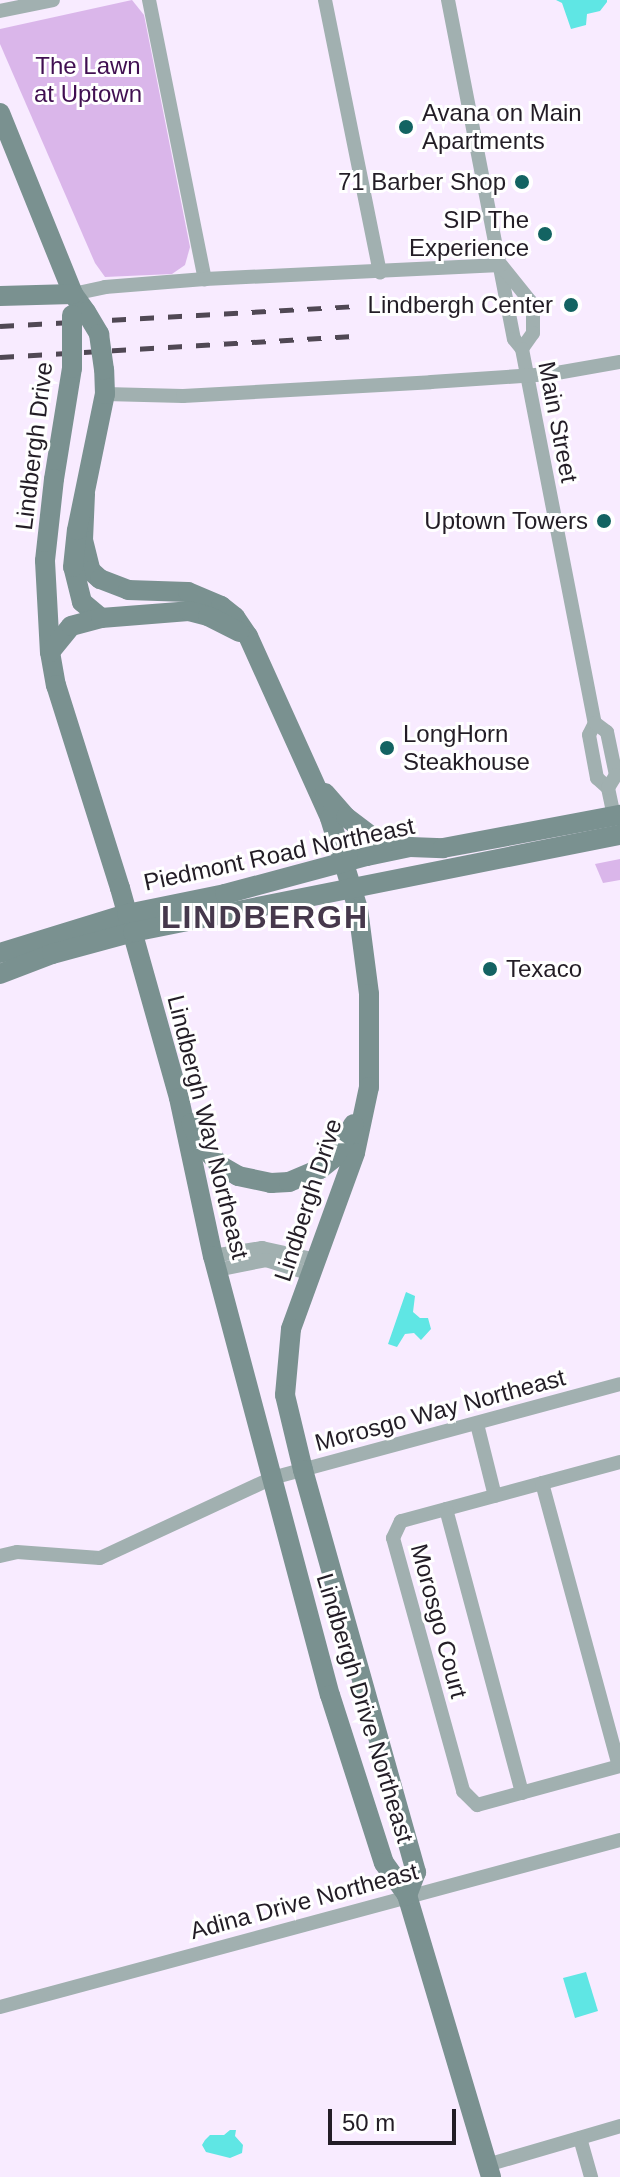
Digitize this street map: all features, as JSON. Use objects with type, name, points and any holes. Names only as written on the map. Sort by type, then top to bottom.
[{"type":"main road","name":"Lindbergh Drive","points":[[0,113],[77,307],[99,334],[105,394],[75,548],[75,581],[82,602],[101,618]]},
{"type":"main road","points":[[0,296],[77,307]]},
{"type":"main road","name":"Lindbergh Drive","points":[[50,652],[45,561],[54,479],[72,368],[77,307]]},
{"type":"main road","name":"Lindbergh Drive","points":[[85,494],[83,540],[91,571],[100,579],[128,590],[188,592],[221,606],[235,617],[248,636],[313,778],[352,890],[364,945],[369,994],[369,1087],[355,1153],[291,1329],[285,1395],[303,1470],[416,1872],[407,1895]]},
{"type":"main road","points":[[50,652],[57,639],[71,626],[101,618],[189,611],[208,616],[248,636]]},
{"type":"main road","name":"Lindbergh Way Northeast","points":[[50,652],[81,771],[130,923],[179,1098],[215,1263],[272,1478]]},
{"type":"main road","points":[[313,778],[346,817],[371,836],[410,847]]},
{"type":"main road","name":"Piedmont Road Northeast","points":[[0,953],[130,923],[225,894],[410,847],[443,848],[618,822]]},
{"type":"main road","name":"Piedmont Road Northeast","points":[[0,974],[130,923],[352,890],[618,822]]},
{"type":"main road","points":[[179,1098],[201,1144],[221,1166],[238,1176],[271,1183],[306,1177],[334,1158],[355,1122],[369,1087]]},
{"type":"main road","name":"Lindbergh Drive Northeast","points":[[272,1478],[330,1695],[384,1863],[407,1895],[489,2171]]},
{"type":"street","points":[[0,11],[53,0]]},
{"type":"street","points":[[149,0],[205,279]]},
{"type":"street","points":[[325,0],[380,272]]},
{"type":"street","name":"Main Street","points":[[448,0],[501,265],[530,301],[533,313],[533,333],[522,349],[526,376],[595,723],[607,732],[616,775],[608,788],[618,822]]},
{"type":"street","points":[[77,307],[105,287],[205,279],[501,265],[514,339],[522,349]]},
{"type":"street","points":[[105,394],[183,396],[526,376],[620,362]]},
{"type":"street","points":[[215,1263],[266,1260],[314,1267]]},
{"type":"street","name":"Morosgo Way Northeast","points":[[0,1556],[17,1552],[100,1558],[272,1478],[620,1384]]},
{"type":"street","points":[[477,1424],[495,1496]]},
{"type":"street","name":"Morosgo Court","points":[[619,1766],[477,1805],[463,1791],[393,1538],[401,1521],[620,1462]]},
{"type":"street","points":[[542,1483],[619,1766]]},
{"type":"street","points":[[446,1509],[522,1793]]},
{"type":"street","name":"Adina Drive Northeast","points":[[0,2007],[620,1840]]},
{"type":"street","points":[[489,2171],[620,2126]]},
{"type":"street","points":[[580,2138],[591,2177]]},
{"type":"green space","name":"The Lawn at Uptown","points":[[132,0],[144,15],[190,247],[185,265],[172,274],[105,277],[95,263],[0,44],[0,29]]},
{"type":"green space","points":[[620,859],[620,880],[603,883],[595,864]]},
{"type":"shaded area","points":[[556,0],[607,2],[600,11],[587,14],[586,25],[571,29],[562,3]]},
{"type":"shaded area","points":[[406,1292],[415,1296],[413,1312],[420,1318],[428,1318],[431,1329],[421,1340],[414,1333],[405,1334],[397,1347],[388,1344]]},
{"type":"shaded area","points":[[586,1972],[598,2011],[575,2018],[563,1978]]},
{"type":"shaded area","points":[[236,2130],[235,2136],[243,2145],[242,2153],[230,2158],[206,2152],[202,2145],[210,2135],[224,2135]]},
{"type":"railway","points":[[0,326],[355,306]]},
{"type":"railway","points":[[0,357],[357,336]]},
{"type":"place","name":"Avana on Main Apartments","points":[[406,127]]},
{"type":"place","name":"71 Barber Shop","points":[[522,182]]},
{"type":"place","name":"SIP The Experience","points":[[545,234]]},
{"type":"place","name":"Lindbergh Center","points":[[571,305]]},
{"type":"place","name":"Uptown Towers","points":[[604,521]]},
{"type":"place","name":"LongHorn Steakhouse","points":[[387,748]]},
{"type":"place","name":"Texaco","points":[[490,969]]},
{"type":"district","name":"LINDBERGH","points":[[265,917]]}]
